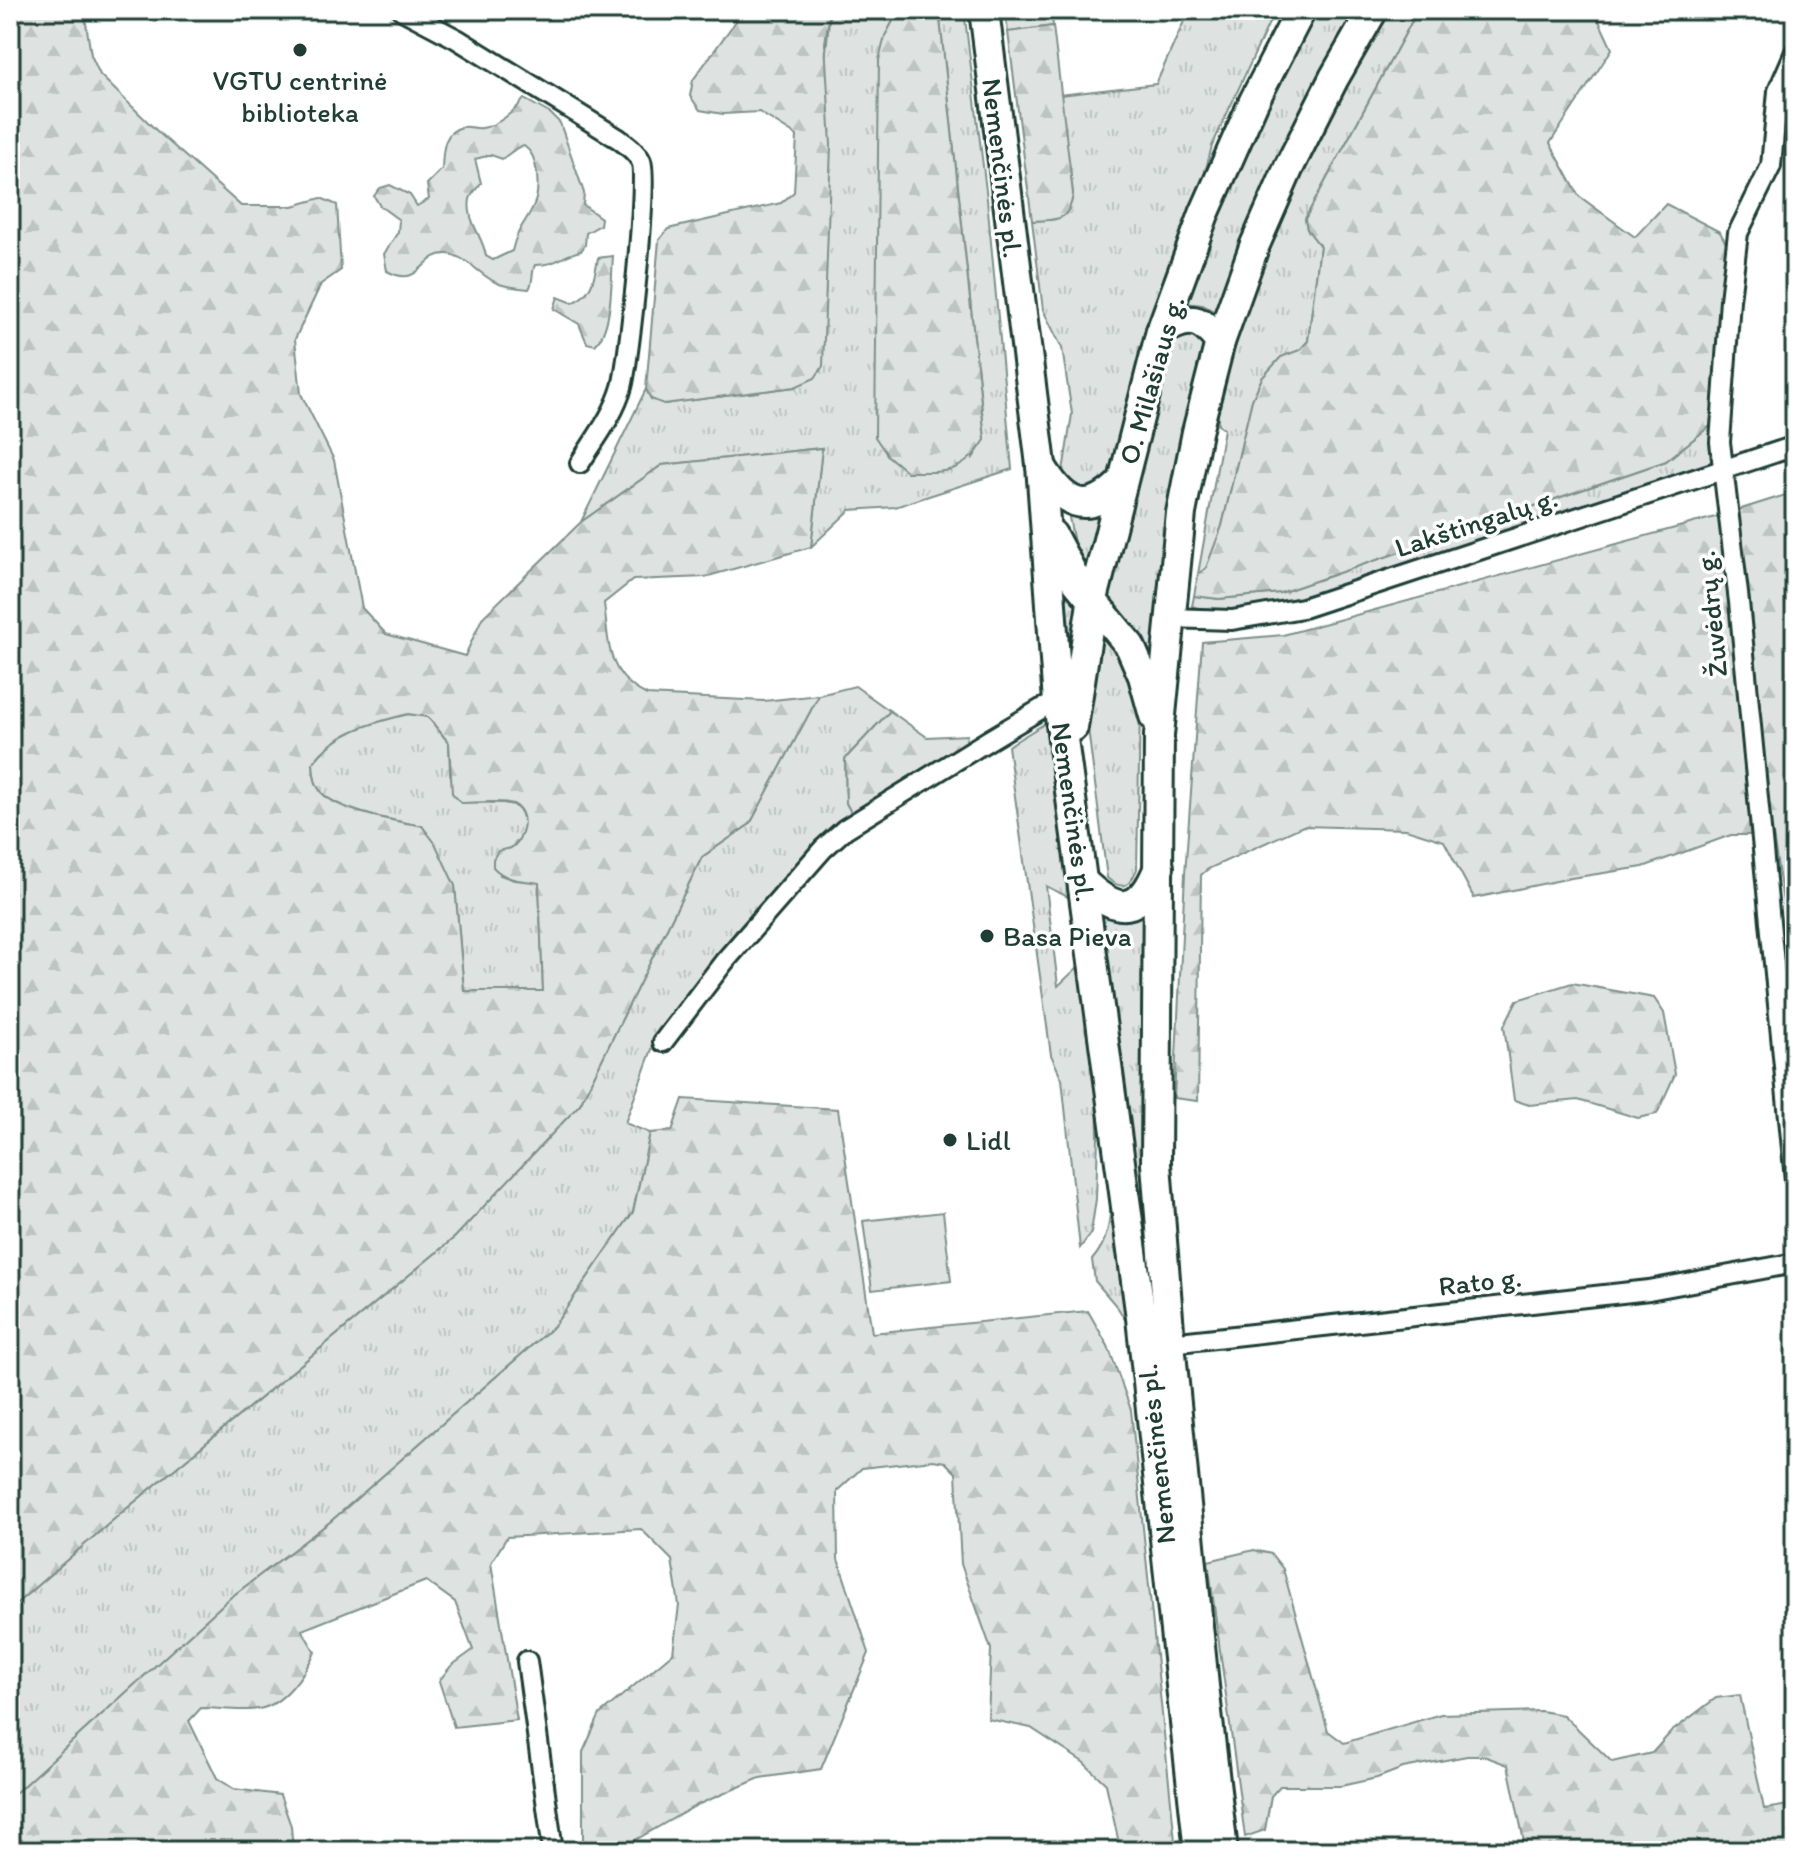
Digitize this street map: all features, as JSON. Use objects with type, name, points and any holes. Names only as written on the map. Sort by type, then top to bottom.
[{"type":"main road","name":"Nemenčinės pl.","points":[[984,10],[1041,465],[1058,702],[1142,1330],[1199,1851]]},
{"type":"main road","name":"O. Milašiaus g.","points":[[1159,735],[1181,513],[1197,432],[1220,342],[1254,247],[1289,167],[1373,10]]},
{"type":"main road","name":"O. Milašiaus g.","points":[[1069,771],[1077,692],[1092,603],[1161,331],[1204,214],[1292,17]]},
{"type":"main road","points":[[1161,331],[1179,321],[1195,320],[1209,328],[1220,342]]},
{"type":"main road","points":[[1041,465],[1056,491],[1082,504],[1106,498],[1120,484]]},
{"type":"main road","points":[[1046,524],[1077,582],[1130,646],[1143,676],[1159,735]]},
{"type":"main road","name":"Nemenčinės pl.","points":[[1159,735],[1156,1164],[1170,1343],[1223,1851]]},
{"type":"main road","points":[[1083,882],[1102,899],[1116,905],[1130,904],[1145,893],[1159,866]]},
{"type":"street","points":[[402,10],[430,17],[619,139],[632,149],[642,163],[643,191],[629,350],[622,388],[613,409],[580,463]]},
{"type":"street","name":"Žuvėdrų g.","points":[[1795,52],[1778,91],[1771,166],[1738,233],[1722,410],[1722,470],[1739,602],[1795,1180]]},
{"type":"street","name":"Lakštingalų g.","points":[[1169,618],[1232,620],[1303,608],[1795,446]]},
{"type":"street","points":[[663,1042],[724,962],[823,849],[845,829],[989,740],[1058,702]]},
{"type":"street","name":"Rato g.","points":[[1170,1343],[1649,1290],[1795,1263]]},
{"type":"street","points":[[527,1661],[553,1851]]},
{"type":"green space","points":[[10,10],[84,10],[91,55],[100,75],[241,206],[293,206],[321,198],[337,205],[341,270],[321,284],[295,339],[301,394],[334,460],[362,608],[386,634],[465,656],[482,618],[581,522],[662,465],[822,448],[811,547],[705,577],[633,580],[604,603],[609,645],[617,668],[634,687],[647,695],[764,701],[819,695],[750,824],[702,857],[580,1104],[455,1237],[10,1609]],"holes":[[[408,714],[428,717],[449,743],[452,793],[461,803],[508,803],[522,813],[524,826],[520,838],[511,848],[498,851],[493,867],[509,877],[539,883],[543,991],[464,991],[455,886],[435,843],[422,826],[340,805],[317,786],[313,763],[332,743],[368,725]]]},
{"type":"green space","points":[[744,10],[830,10],[825,43],[831,145],[823,366],[815,378],[795,387],[664,404],[651,399],[646,389],[659,240],[668,229],[781,203],[794,192],[797,136],[759,112],[723,114],[700,110],[690,96],[693,80]]},
{"type":"green space","points":[[830,10],[899,10],[885,36],[973,458],[985,439],[939,10],[964,10],[987,199],[1012,469],[895,507],[850,510],[811,547],[822,448],[662,465],[581,522],[646,389],[651,399],[664,404],[794,387]]},
{"type":"green space","points":[[899,10],[939,10],[985,440],[960,466],[942,471],[907,472],[888,456],[875,437],[879,60],[885,36]]},
{"type":"green space","points":[[1005,10],[1051,10],[1053,26],[1008,32]]},
{"type":"green space","points":[[1189,10],[1275,10],[1212,146],[1195,210],[1109,483],[1086,493],[1066,480],[1063,471],[1072,414],[1062,348],[1043,310],[1032,221],[1065,214],[1073,193],[1060,95],[1156,84]]},
{"type":"green space","points":[[1316,10],[1360,10],[1217,313],[1203,305],[1185,303],[1245,154]]},
{"type":"green space","points":[[1388,10],[1418,10],[1305,219],[1307,229],[1320,246],[1308,341],[1300,350],[1281,357],[1262,378],[1252,400],[1222,526],[1206,569],[1198,574],[1224,429],[1218,425],[1218,389],[1238,323],[1301,166]]},
{"type":"green space","points":[[1418,10],[1594,10],[1612,49],[1550,143],[1579,196],[1635,237],[1666,204],[1720,232],[1730,251],[1710,426],[1666,461],[1280,593],[1219,599],[1194,596],[1198,574],[1206,568],[1222,526],[1252,400],[1262,378],[1281,357],[1300,350],[1308,341],[1320,246],[1307,229],[1305,219]]},
{"type":"green space","points":[[1053,26],[1073,194],[1065,215],[1032,221],[1008,32]]},
{"type":"green space","points":[[524,99],[551,114],[560,123],[584,193],[583,205],[601,218],[600,225],[586,233],[581,251],[535,265],[529,289],[497,283],[461,258],[448,254],[432,258],[408,276],[387,271],[384,254],[398,232],[399,220],[380,206],[374,196],[380,188],[390,185],[410,195],[417,206],[429,199],[427,184],[442,169],[445,143],[451,133],[463,127],[488,127]],"holes":[[[524,146],[536,168],[537,195],[512,251],[493,260],[486,256],[470,214],[470,199],[481,183],[475,159],[491,155],[502,159]]]},
{"type":"green space","points":[[613,256],[605,327],[595,345],[587,343],[579,324],[554,309],[558,297],[573,303],[585,295],[592,284],[598,258]]},
{"type":"green space","points":[[1188,326],[1207,342],[1153,661],[1150,662],[1106,604],[1154,402],[1175,334]]},
{"type":"green space","points":[[1710,426],[1714,463],[1319,592],[1237,610],[1205,610],[1192,606],[1194,596],[1219,599],[1280,593],[1666,461]]},
{"type":"green space","points":[[1795,492],[1795,1015],[1789,942],[1773,835],[1731,835],[1643,867],[1474,898],[1444,841],[1406,829],[1303,826],[1201,875],[1198,1101],[1174,1098],[1185,874],[1202,642],[1283,635],[1719,516]]},
{"type":"green space","points":[[1068,512],[1076,516],[1099,515],[1087,573],[1077,559]]},
{"type":"green space","points":[[1059,576],[1078,607],[1069,649]]},
{"type":"green space","points":[[1100,632],[1127,662],[1140,708],[1137,869],[1131,880],[1121,886],[1107,878],[1086,713]]},
{"type":"green space","points":[[855,686],[890,711],[845,759],[846,803],[852,814],[711,963],[655,1041],[625,1123],[650,1133],[633,1212],[554,1326],[330,1522],[230,1598],[10,1798],[10,1609],[455,1237],[580,1104],[702,857],[750,824],[819,695]]},
{"type":"green space","points":[[890,711],[927,737],[967,735],[964,751],[852,814],[846,803],[845,759]]},
{"type":"green space","points":[[408,714],[428,717],[449,743],[450,774],[460,802],[503,803],[514,805],[521,812],[525,824],[520,838],[510,849],[500,875],[514,880],[539,882],[543,991],[464,991],[455,886],[422,826],[340,805],[317,786],[313,763],[333,743],[368,725]]},
{"type":"green space","points":[[1049,721],[1070,898],[1046,886],[1058,986],[1079,966],[1092,1010],[1097,1083],[1096,1199],[1091,1233],[1080,1248],[1062,1079],[1051,1055],[1008,746]]},
{"type":"green space","points":[[1144,906],[1144,1150],[1147,1231],[1166,1376],[1159,1377],[1100,917],[1101,913]]},
{"type":"green space","points":[[1572,983],[1654,998],[1664,1013],[1675,1074],[1657,1114],[1638,1118],[1578,1100],[1529,1105],[1514,1100],[1504,1026],[1517,1000]]},
{"type":"green space","points":[[683,1099],[838,1109],[872,1333],[1088,1311],[1108,1346],[1131,1410],[1176,1851],[1118,1851],[1120,1848],[1106,1784],[1083,1762],[1031,1728],[988,1719],[991,1649],[961,1564],[956,1473],[945,1462],[933,1460],[862,1468],[837,1491],[838,1559],[869,1653],[821,1769],[760,1778],[697,1805],[616,1851],[594,1851],[583,1841],[583,1752],[600,1714],[673,1653],[679,1605],[672,1560],[641,1529],[507,1537],[491,1563],[517,1720],[454,1727],[439,1681],[451,1666],[473,1650],[455,1602],[426,1581],[302,1630],[315,1652],[299,1678],[276,1702],[251,1710],[201,1708],[189,1721],[217,1778],[234,1789],[280,1795],[291,1826],[293,1851],[10,1851],[10,1798],[230,1598],[330,1522],[554,1326],[633,1212],[650,1133],[672,1131]]},
{"type":"green space","points":[[1111,1199],[1129,1326],[1095,1281],[1092,1260],[1102,1246],[1107,1231]]},
{"type":"green space","points":[[943,1212],[951,1281],[872,1290],[863,1221]]},
{"type":"green space","points":[[1254,1550],[1271,1554],[1283,1569],[1328,1731],[1344,1743],[1441,1714],[1541,1711],[1563,1715],[1612,1762],[1652,1753],[1671,1732],[1716,1698],[1740,1695],[1764,1809],[1795,1804],[1795,1851],[1526,1851],[1508,1765],[1484,1756],[1467,1756],[1403,1768],[1341,1786],[1280,1786],[1271,1796],[1265,1830],[1245,1837],[1208,1561]]},
{"type":"place","name":"VGTU centrinė biblioteka","points":[[300,50]]},
{"type":"place","name":"Basa Pieva","points":[[987,936]]},
{"type":"place","name":"Lidl","points":[[950,1140]]}]
